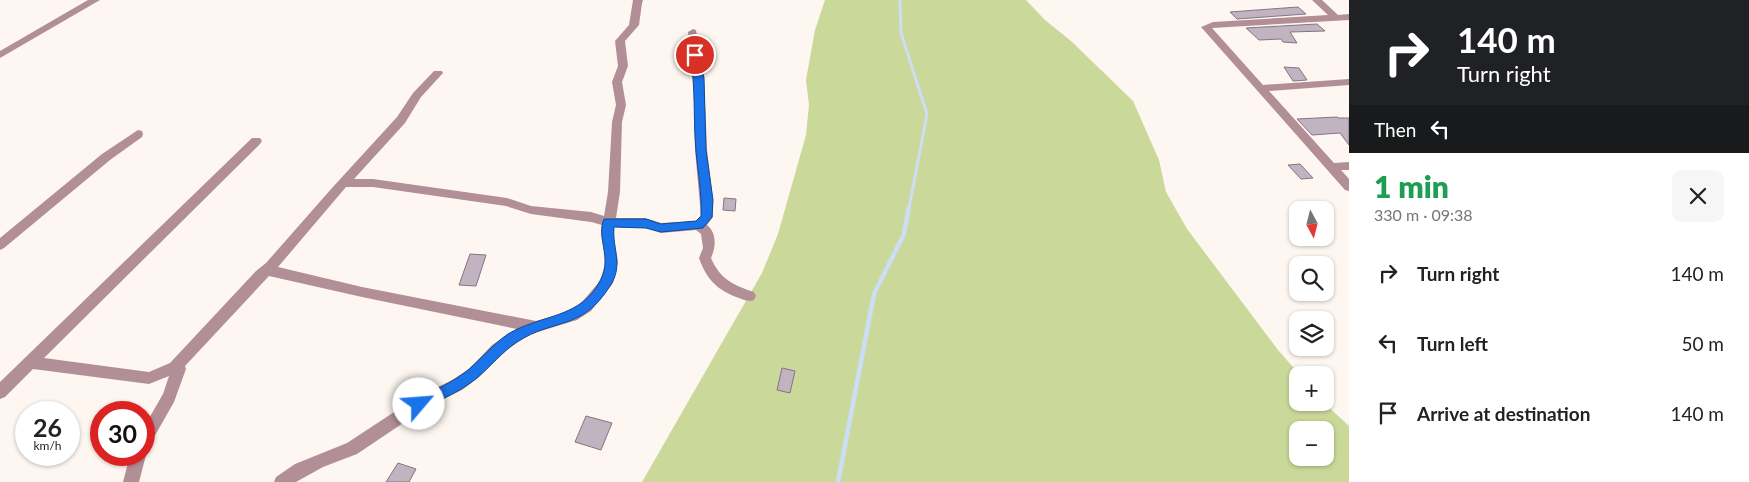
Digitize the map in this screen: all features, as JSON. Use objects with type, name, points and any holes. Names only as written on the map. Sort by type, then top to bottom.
[{"type":"street","points":[[0,55],[5,48],[95,0]]},
{"type":"street","points":[[282,482],[319,460],[352,449],[419,404],[457,385],[474,373],[498,349],[514,338],[537,327],[572,316],[586,307],[606,283],[612,262],[608,222],[614,192],[617,122],[621,105],[617,82],[623,66],[620,41],[634,25],[633,16],[638,6],[638,0]]},
{"type":"street","points":[[1317,0],[1336,18]]},
{"type":"street","points":[[1349,17],[1213,24],[1206,27],[1349,187]]},
{"type":"street","points":[[345,182],[374,183],[507,202],[531,210],[591,217],[608,222],[646,224],[661,228],[699,225],[707,217],[707,200],[701,150],[699,78],[693,32]]},
{"type":"street","points":[[31,362],[149,378],[175,367],[268,270],[401,120],[417,95],[438,73]]},
{"type":"street","points":[[1261,88],[1349,82]]},
{"type":"street","points":[[0,245],[106,157],[138,134]]},
{"type":"street","points":[[0,392],[256,141]]},
{"type":"street","points":[[1331,167],[1349,166]]},
{"type":"street","points":[[699,225],[707,232],[709,248],[705,258],[711,276],[726,287],[748,296]]},
{"type":"street","points":[[268,270],[362,292],[537,327]]},
{"type":"street","points":[[155,422],[169,397],[179,370],[175,367]]},
{"type":"street","points":[[131,482],[135,466]]},
{"type":"green space","points":[[825,0],[1026,0],[1045,20],[1071,41],[1133,101],[1159,160],[1166,192],[1187,229],[1292,366],[1289,366],[1289,411],[1333,411],[1349,426],[1349,482],[642,482],[762,273],[778,234],[806,135],[809,105],[806,80],[815,30]]},
{"type":"building","points":[[1298,7],[1306,14],[1237,19],[1230,12]]},
{"type":"building","points":[[1317,24],[1325,31],[1290,32],[1297,43],[1283,42],[1281,39],[1259,40],[1246,28]]},
{"type":"building","points":[[1284,67],[1299,68],[1307,80],[1293,81]]},
{"type":"building","points":[[1349,118],[1349,145],[1340,133],[1312,135],[1297,119]]},
{"type":"building","points":[[1300,164],[1313,178],[1301,179],[1288,165]]},
{"type":"building","points":[[724,198],[736,199],[735,211],[723,210]]},
{"type":"building","points":[[470,254],[486,255],[476,286],[459,285]]},
{"type":"building","points":[[782,368],[795,371],[790,393],[777,390]]},
{"type":"building","points":[[586,416],[612,423],[601,450],[575,442]]},
{"type":"building","points":[[398,463],[416,469],[409,482],[386,482]]},
{"type":"waterway","points":[[900,0],[901,33],[927,114],[909,208]]},
{"type":"waterway","points":[[838,482],[874,294],[904,234],[909,207]]},
{"type":"route","points":[[419,404],[457,385],[474,373],[498,349],[527,330],[572,316],[586,307],[606,283],[610,272],[612,262],[608,222],[622,221],[661,228],[684,227],[699,225],[707,217],[707,200],[701,150],[698,64],[695,55]]}]
